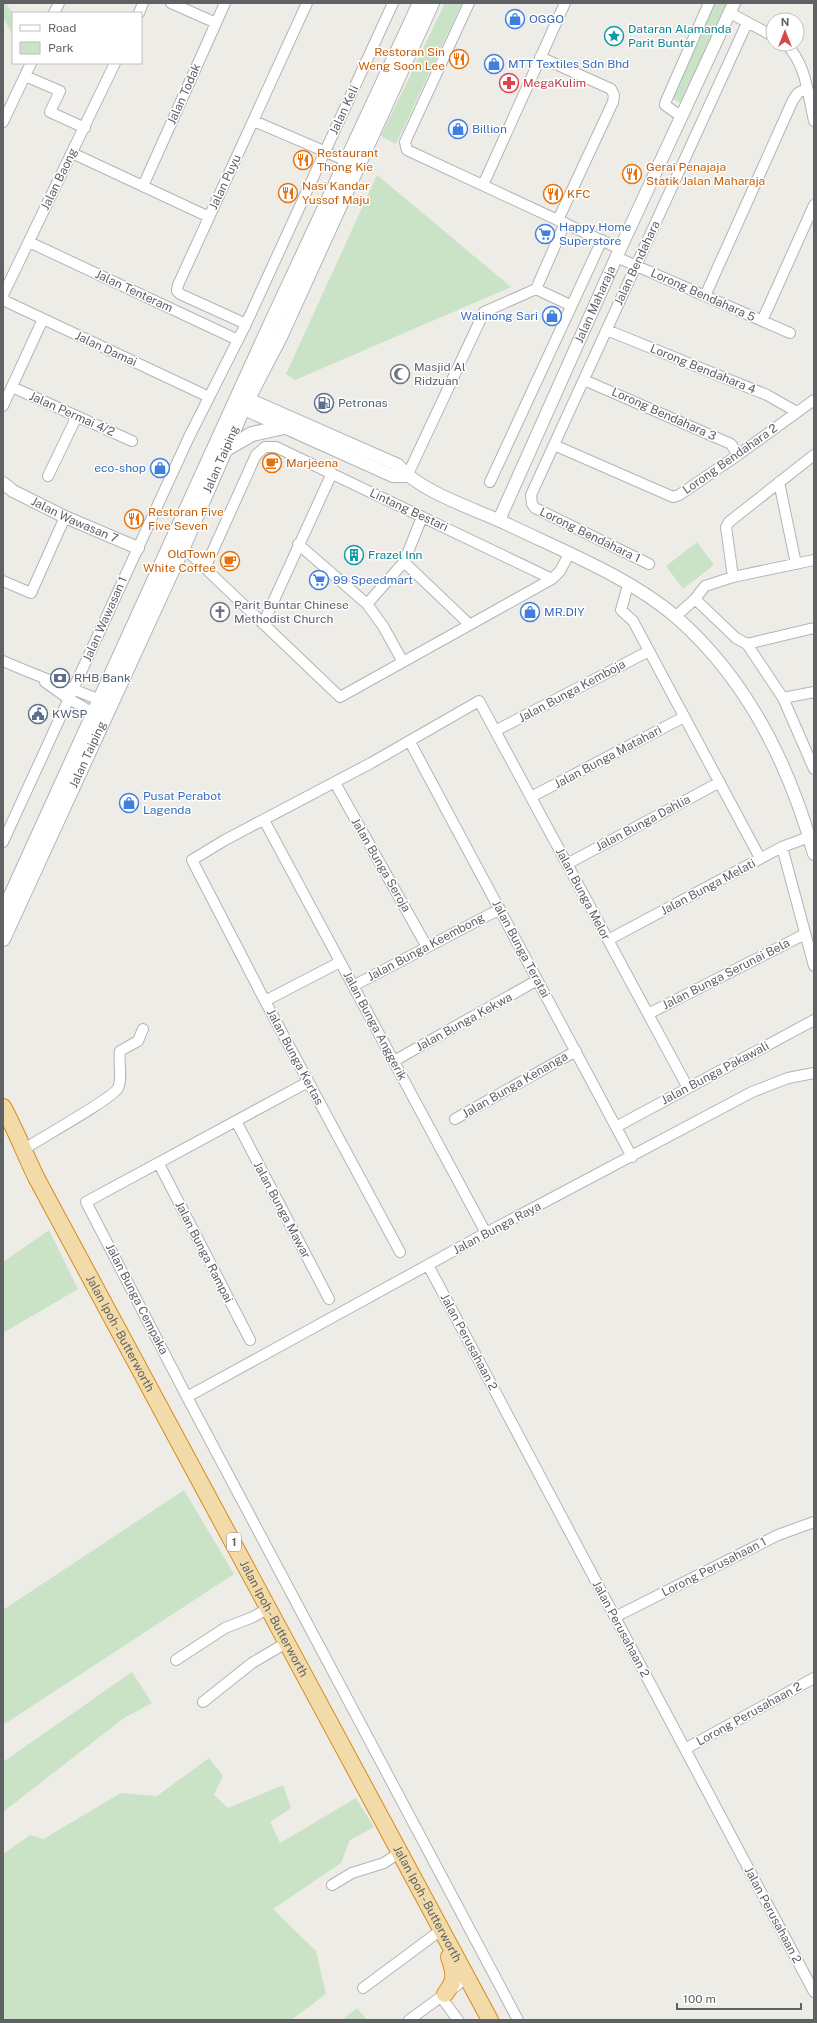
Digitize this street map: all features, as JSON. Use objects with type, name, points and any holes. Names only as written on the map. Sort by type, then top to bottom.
[{"type":"highway","name":"Jalan Ipoh - Butterworth","points":[[3,1107],[16,1130],[24,1152],[269,1608],[286,1643],[490,2020]]},
{"type":"highway","name":"Jalan Ipoh - Butterworth","points":[[3,1126],[24,1152]]},
{"type":"highway","points":[[441,1930],[454,1975],[453,1984],[443,1996]]},
{"type":"highway","points":[[443,1996],[460,1993],[468,1996],[485,2020]]},
{"type":"main road","name":"Jalan Taiping","points":[[3,939],[105,702],[241,401],[347,161],[420,3]]},
{"type":"main road","name":"Jalan Taiping","points":[[105,702],[183,547],[226,449],[241,401],[280,337],[432,3]]},
{"type":"main road","points":[[226,449],[252,434],[284,427]]},
{"type":"main road","name":"Jalan Taiping","points":[[3,913],[99,716]]},
{"type":"street","points":[[54,12],[59,3]]},
{"type":"street","points":[[171,3],[216,23]]},
{"type":"street","name":"Jalan Todak","points":[[142,186],[226,3]]},
{"type":"street","name":"Jalan Puyu","points":[[246,324],[180,294],[177,291],[208,217],[254,121],[307,3]]},
{"type":"street","name":"Jalan Keli","points":[[238,340],[393,3]]},
{"type":"street","name":"Lorong Bendahara 5","points":[[469,3],[405,142],[407,150],[602,240],[636,266],[790,333]]},
{"type":"street","points":[[483,185],[565,3]]},
{"type":"street","points":[[682,117],[667,108],[666,101],[709,3]]},
{"type":"street","points":[[732,8],[747,24],[765,32]]},
{"type":"street","name":"Jalan Maharaja","points":[[499,520],[618,253],[732,8]]},
{"type":"street","name":"Jalan Bendahara","points":[[532,504],[531,495],[747,24]]},
{"type":"street","points":[[794,52],[801,66],[814,121]]},
{"type":"street","points":[[407,476],[484,312],[536,289],[562,222],[613,102],[614,95],[611,89],[540,57]]},
{"type":"street","points":[[3,122],[31,64]]},
{"type":"street","name":"Jalan Baong","points":[[3,295],[85,128],[115,64]]},
{"type":"street","points":[[25,76],[60,91],[50,112],[85,128]]},
{"type":"street","points":[[705,296],[793,100],[798,93],[807,88]]},
{"type":"street","points":[[254,121],[347,161]]},
{"type":"street","points":[[72,153],[208,217]]},
{"type":"street","points":[[762,321],[814,205]]},
{"type":"street","points":[[490,482],[570,305],[602,240]]},
{"type":"street","name":"Jalan Tenteram","points":[[29,242],[238,340]]},
{"type":"street","points":[[536,289],[570,305]]},
{"type":"street","name":"Jalan Damai","points":[[3,300],[209,397]]},
{"type":"street","points":[[3,406],[43,319]]},
{"type":"street","name":"Lorong Bendahara 4","points":[[607,330],[768,396],[797,412]]},
{"type":"street","name":"Jalan Wawasan 1","points":[[3,842],[138,548],[209,397],[238,340]]},
{"type":"street","name":"Lorong Bendahara 3","points":[[584,380],[731,444],[738,455]]},
{"type":"street","name":"Jalan Permai 4/2","points":[[12,387],[132,442]]},
{"type":"street","name":"Lorong Bendahara 2","points":[[554,446],[673,496],[679,495],[738,455],[814,400]]},
{"type":"street","points":[[241,401],[284,427],[393,476],[407,476]]},
{"type":"street","points":[[241,401],[398,465],[407,476],[446,497],[499,520],[628,584],[675,617],[711,652],[740,688],[760,719],[780,758],[796,797],[814,854]]},
{"type":"street","points":[[48,476],[77,416]]},
{"type":"street","name":"Lintang Bestari","points":[[205,568],[256,455],[265,447],[276,447],[552,579]]},
{"type":"street","points":[[733,577],[726,527],[729,522],[814,455]]},
{"type":"street","points":[[263,624],[298,544],[332,473]]},
{"type":"street","points":[[779,482],[796,564]]},
{"type":"street","name":"Jalan Wawasan 7","points":[[3,483],[8,490],[65,517],[138,548]]},
{"type":"street","name":"Lorong Bendahara 1","points":[[532,504],[535,508],[649,564]]},
{"type":"street","points":[[3,581],[31,593],[65,517]]},
{"type":"street","points":[[367,604],[404,562],[422,517]]},
{"type":"street","points":[[298,544],[367,604],[383,626],[403,662]]},
{"type":"street","points":[[183,547],[340,697],[552,579],[560,571],[569,554]]},
{"type":"street","points":[[675,617],[695,599],[705,586],[733,577],[814,560]]},
{"type":"street","points":[[404,562],[469,624]]},
{"type":"street","points":[[628,584],[621,610],[633,621],[760,858]]},
{"type":"street","points":[[695,599],[736,638],[747,644],[782,698],[812,758],[814,769]]},
{"type":"street","points":[[747,644],[814,628]]},
{"type":"street","name":"Jalan Bunga Kemboja","points":[[495,731],[649,651]]},
{"type":"street","points":[[3,661],[36,676],[74,688],[105,702]]},
{"type":"street","points":[[36,676],[68,699],[99,716]]},
{"type":"street","points":[[782,698],[814,692]]},
{"type":"street","name":"Jalan Bunga Melor","points":[[410,742],[479,701],[688,1088]]},
{"type":"street","name":"Jalan Bunga Matahari","points":[[531,797],[684,717]]},
{"type":"street","points":[[264,820],[410,742]]},
{"type":"street","name":"Jalan Bunga Teratai","points":[[410,742],[632,1157]]},
{"type":"street","name":"Jalan Bunga Dahlia","points":[[567,864],[720,782]]},
{"type":"street","name":"Jalan Bunga Seroja","points":[[335,783],[427,947]]},
{"type":"street","name":"Jalan Bunga Kertas","points":[[264,820],[192,860],[265,1001],[400,1252]]},
{"type":"street","name":"Jalan Bunga Anggerik","points":[[264,820],[486,1233]]},
{"type":"street","name":"Jalan Bunga Melati","points":[[608,940],[782,846],[809,837]]},
{"type":"street","points":[[782,846],[814,966]]},
{"type":"street","name":"Jalan Bunga Keembong","points":[[353,986],[500,909]]},
{"type":"street","name":"Jalan Bunga Serunai Bela","points":[[648,1014],[805,934]]},
{"type":"street","points":[[265,1001],[340,962]]},
{"type":"street","name":"Jalan Bunga Kekwa","points":[[394,1061],[534,982]]},
{"type":"street","name":"Jalan Bunga Pakawali","points":[[616,1127],[814,1020]]},
{"type":"street","points":[[24,1152],[117,1090],[120,1082],[120,1051],[138,1041],[143,1029]]},
{"type":"street","name":"Jalan Bunga Kenanga","points":[[454,1119],[576,1050]]},
{"type":"street","name":"Jalan Bunga Raya","points":[[187,1397],[486,1233],[632,1157],[752,1092],[788,1078],[814,1073]]},
{"type":"street","points":[[159,1164],[308,1082]]},
{"type":"street","name":"Jalan Bunga Mawar","points":[[236,1121],[329,1299]]},
{"type":"street","name":"Jalan Bunga Cempaka","points":[[159,1164],[86,1202],[187,1397],[518,2020]]},
{"type":"street","name":"Jalan Bunga Rampai","points":[[159,1164],[250,1340]]},
{"type":"street","name":"Jalan Perusahaan 2","points":[[428,1265],[814,1992]]},
{"type":"street","name":"Lorong Perusahaan 1","points":[[615,1617],[778,1535],[814,1522]]},
{"type":"street","points":[[176,1660],[224,1628],[253,1618],[269,1608]]},
{"type":"street","points":[[203,1702],[252,1664],[286,1643]]},
{"type":"street","name":"Lorong Perusahaan 2","points":[[685,1749],[814,1678]]},
{"type":"street","points":[[332,1885],[352,1873],[384,1862],[400,1852]]},
{"type":"street","points":[[363,1988],[441,1930]]},
{"type":"street","points":[[409,2020],[467,1978]]},
{"type":"street","points":[[443,1996],[458,2020]]},
{"type":"green space","points":[[3,3],[6,3],[12,12],[12,34],[3,17]]},
{"type":"green space","points":[[445,3],[462,3],[396,144],[381,136]]},
{"type":"green space","points":[[715,3],[728,3],[683,105],[674,99],[673,93]]},
{"type":"green space","points":[[377,175],[511,287],[295,380],[286,374]]},
{"type":"green space","points":[[697,542],[714,565],[683,589],[666,566]]},
{"type":"green space","points":[[49,1230],[78,1289],[3,1333],[3,1262]]},
{"type":"green space","points":[[184,1490],[234,1574],[3,1725],[3,1610]]},
{"type":"green space","points":[[132,1672],[152,1703],[124,1718],[3,1812],[3,1762]]},
{"type":"green space","points":[[209,1758],[223,1776],[214,1795],[228,1808],[283,1785],[291,1808],[270,1822],[280,1843],[356,1798],[374,1827],[350,1840],[341,1863],[273,1909],[316,1951],[326,1994],[291,2020],[3,2020],[3,1854],[30,1835],[43,1839],[121,1793],[157,1796]]},
{"type":"green space","points":[[357,2008],[367,2020],[342,2020]]},
{"type":"place","name":"OGGO","points":[[515,19]]},
{"type":"place","name":"Dataran Alamanda Parit Buntar","points":[[614,36]]},
{"type":"place","name":"Restoran Sin Weng Soon Lee","points":[[459,59]]},
{"type":"place","name":"MTT Textiles Sdn Bhd","points":[[494,64]]},
{"type":"place","name":"MegaKulim","points":[[509,83]]},
{"type":"place","name":"Billion","points":[[458,129]]},
{"type":"place","name":"Restaurant Thong Kie","points":[[303,160]]},
{"type":"place","name":"Gerai Penajaja Statik Jalan Maharaja","points":[[632,174]]},
{"type":"place","name":"Nasi Kandar Yussof Maju","points":[[288,193]]},
{"type":"place","name":"KFC","points":[[553,194]]},
{"type":"place","name":"Happy Home Superstore","points":[[545,234]]},
{"type":"place","name":"Walinong Sari","points":[[552,316]]},
{"type":"place","name":"Masjid Al Ridzuan","points":[[400,374]]},
{"type":"place","name":"Petronas","points":[[324,403]]},
{"type":"place","name":"Marjeena","points":[[272,463]]},
{"type":"place","name":"eco-shop","points":[[160,468]]},
{"type":"place","name":"Restoran Five Five Seven","points":[[134,519]]},
{"type":"place","name":"Frazel Inn","points":[[354,555]]},
{"type":"place","name":"OldTown White Coffee","points":[[230,561]]},
{"type":"place","name":"99 Speedmart","points":[[319,580]]},
{"type":"place","name":"Parit Buntar Chinese Methodist Church","points":[[220,612]]},
{"type":"place","name":"MR.DIY","points":[[530,612]]},
{"type":"place","name":"RHB Bank","points":[[60,678]]},
{"type":"place","name":"KWSP","points":[[38,714]]},
{"type":"place","name":"Pusat Perabot Lagenda","points":[[129,803]]}]
